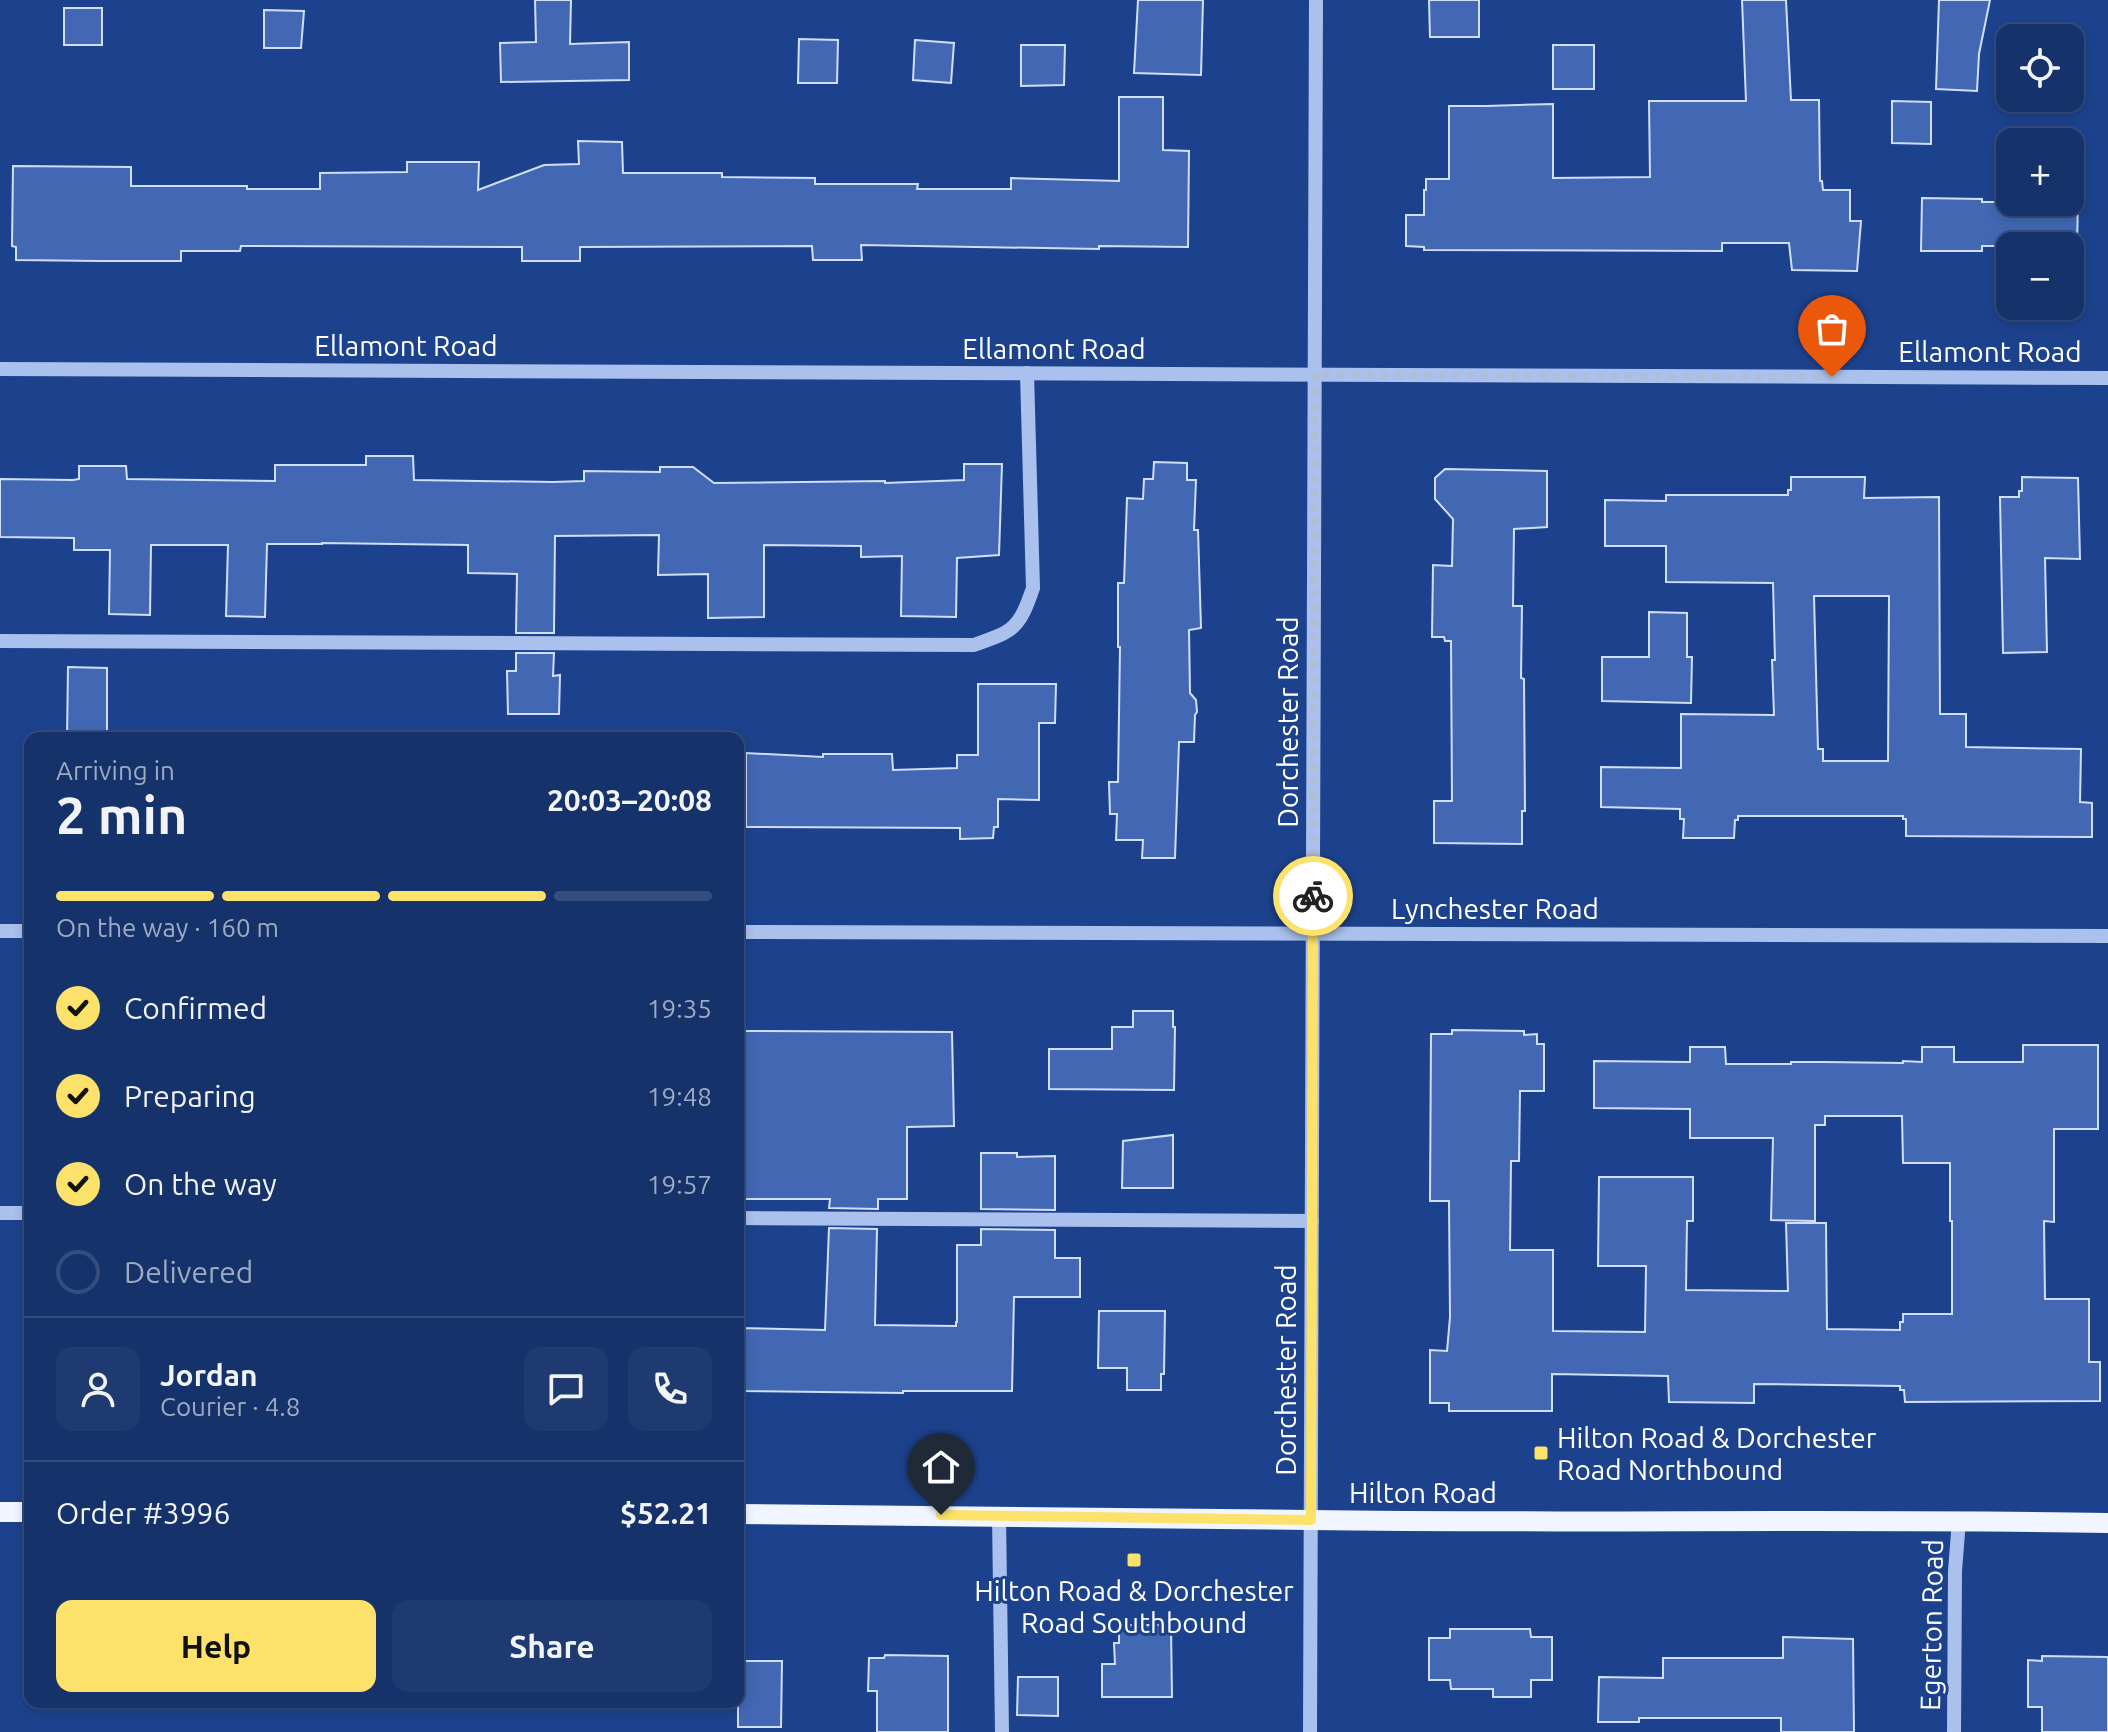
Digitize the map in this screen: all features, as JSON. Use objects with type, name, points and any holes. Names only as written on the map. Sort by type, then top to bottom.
[{"type":"main road","points":[[0,1512],[24,1512]]},
{"type":"main road","name":"Hilton Road","points":[[744,1514],[2108,1523]]},
{"type":"street","name":"Dorchester Road","points":[[1310,1732],[1316,0]]},
{"type":"street","name":"Ellamont Road","points":[[0,369],[2108,378]]},
{"type":"street","points":[[0,641],[974,645],[1004,634],[1023,618],[1033,588],[1027,373]]},
{"type":"street","points":[[0,931],[24,931]]},
{"type":"street","name":"Lynchester Road","points":[[744,932],[2108,936]]},
{"type":"street","points":[[0,1213],[24,1213]]},
{"type":"street","points":[[744,1218],[1312,1221]]},
{"type":"street","points":[[999,1515],[1002,1732]]},
{"type":"street","name":"Egerton Road","points":[[1954,1732],[1955,1571],[1959,1520]]},
{"type":"building","points":[[535,0],[571,0],[570,44],[629,42],[629,80],[501,82],[500,43],[536,42]]},
{"type":"building","points":[[1138,0],[1203,0],[1201,75],[1134,73]]},
{"type":"building","points":[[1429,0],[1479,0],[1479,37],[1430,37]]},
{"type":"building","points":[[1742,0],[1786,0],[1791,100],[1819,100],[1820,181],[1823,190],[1850,190],[1850,221],[1861,221],[1857,271],[1792,270],[1789,243],[1722,243],[1722,251],[1424,250],[1424,247],[1406,246],[1406,215],[1424,215],[1426,179],[1449,179],[1449,106],[1553,104],[1553,178],[1650,177],[1649,101],[1746,101]]},
{"type":"building","points":[[1939,0],[1990,0],[1979,54],[1977,91],[1936,89]]},
{"type":"building","points":[[64,8],[102,8],[102,45],[64,45]]},
{"type":"building","points":[[264,10],[304,11],[301,48],[264,48]]},
{"type":"building","points":[[799,39],[838,40],[837,83],[798,83]]},
{"type":"building","points":[[915,40],[954,43],[951,83],[913,80]]},
{"type":"building","points":[[1021,45],[1065,45],[1064,85],[1021,86]]},
{"type":"building","points":[[1553,45],[1594,45],[1594,89],[1553,89]]},
{"type":"building","points":[[1119,97],[1163,97],[1163,150],[1189,151],[1188,247],[1099,246],[1099,249],[861,245],[862,260],[813,260],[812,246],[580,247],[580,261],[522,261],[522,247],[241,246],[240,251],[181,251],[181,261],[99,261],[16,260],[16,247],[12,246],[13,166],[131,167],[131,186],[320,189],[320,173],[407,172],[407,162],[479,162],[478,190],[544,165],[579,164],[578,141],[622,142],[623,173],[722,173],[722,177],[815,178],[815,184],[918,184],[917,189],[1011,189],[1011,178],[1119,181]]},
{"type":"building","points":[[1892,101],[1931,102],[1931,144],[1892,143]]},
{"type":"building","points":[[1922,198],[1996,202],[1996,216],[2078,216],[2077,232],[1996,232],[1996,246],[1982,246],[1982,251],[1921,251]]},
{"type":"building","points":[[366,456],[413,456],[414,480],[553,482],[584,481],[584,471],[660,472],[660,467],[693,467],[714,483],[964,480],[964,464],[1002,464],[999,555],[957,558],[956,617],[901,616],[902,556],[861,557],[861,546],[764,545],[764,617],[708,618],[708,574],[658,575],[659,535],[555,536],[554,633],[516,633],[517,574],[468,573],[468,545],[267,544],[265,617],[226,616],[228,545],[151,545],[150,615],[109,614],[110,550],[74,550],[74,538],[0,537],[0,479],[73,480],[79,479],[79,466],[126,466],[127,479],[275,481],[275,465],[366,465]]},
{"type":"building","points":[[1154,462],[1187,463],[1187,480],[1196,480],[1194,530],[1198,530],[1201,628],[1189,630],[1190,693],[1196,700],[1197,712],[1194,742],[1179,742],[1175,858],[1142,858],[1143,840],[1116,840],[1117,814],[1110,814],[1109,782],[1118,782],[1118,583],[1124,583],[1127,498],[1143,499],[1144,479],[1153,479]]},
{"type":"building","points":[[1445,469],[1547,471],[1547,527],[1514,529],[1513,606],[1522,606],[1521,678],[1524,679],[1525,811],[1522,811],[1522,844],[1434,843],[1434,801],[1452,801],[1451,641],[1445,641],[1444,637],[1432,637],[1433,565],[1452,566],[1453,519],[1435,499],[1435,478]]},
{"type":"building","points":[[1791,477],[1865,477],[1864,498],[1939,497],[1940,714],[1966,714],[1966,747],[2081,749],[2080,802],[2092,803],[2092,837],[1906,836],[1906,819],[1903,816],[1738,816],[1734,838],[1683,838],[1684,819],[1680,819],[1680,809],[1601,807],[1601,767],[1681,768],[1681,714],[1774,715],[1772,660],[1775,660],[1773,583],[1666,582],[1666,546],[1605,546],[1605,500],[1666,501],[1666,495],[1788,495],[1788,490],[1791,490]],"holes":[[[1814,596],[1889,596],[1888,761],[1823,761],[1823,749],[1818,749]]]},
{"type":"building","points":[[2022,477],[2078,478],[2080,559],[2045,558],[2047,652],[2003,653],[2000,497],[2019,497]]},
{"type":"building","points":[[1649,612],[1687,613],[1687,657],[1692,657],[1691,703],[1602,701],[1602,657],[1649,657]]},
{"type":"building","points":[[516,653],[554,653],[553,676],[560,675],[559,714],[508,714],[507,671],[516,671]]},
{"type":"building","points":[[68,667],[107,668],[107,732],[67,732]]},
{"type":"building","points":[[978,684],[1056,684],[1055,723],[1039,723],[1039,800],[998,799],[998,827],[994,827],[993,838],[960,839],[960,828],[746,827],[746,753],[823,757],[823,754],[892,754],[893,770],[957,768],[957,755],[978,755]]},
{"type":"building","points":[[1133,1011],[1173,1011],[1174,1090],[1049,1089],[1049,1049],[1112,1049],[1112,1027],[1133,1027]]},
{"type":"building","points":[[1452,1030],[1524,1031],[1524,1035],[1537,1034],[1537,1044],[1544,1044],[1544,1091],[1520,1091],[1519,1161],[1511,1161],[1510,1250],[1553,1250],[1553,1331],[1645,1332],[1646,1266],[1598,1266],[1599,1177],[1693,1177],[1693,1221],[1687,1221],[1686,1290],[1788,1291],[1786,1223],[1826,1223],[1827,1329],[1900,1330],[1903,1314],[1952,1314],[1950,1163],[1903,1163],[1902,1116],[1825,1116],[1825,1125],[1815,1125],[1815,1221],[1771,1220],[1773,1138],[1690,1138],[1690,1109],[1594,1108],[1594,1061],[1690,1062],[1690,1047],[1725,1047],[1726,1064],[1903,1063],[1922,1062],[1922,1047],[1954,1047],[1954,1062],[2023,1062],[2023,1045],[2098,1045],[2098,1129],[2054,1129],[2054,1222],[2044,1221],[2045,1299],[2089,1299],[2089,1362],[2100,1362],[2100,1401],[1905,1402],[1904,1390],[1900,1390],[1900,1386],[1754,1384],[1754,1403],[1669,1402],[1668,1376],[1552,1374],[1552,1411],[1449,1411],[1449,1403],[1430,1403],[1430,1350],[1447,1351],[1450,1317],[1449,1201],[1430,1201],[1431,1034],[1452,1034]]},
{"type":"building","points":[[744,1031],[952,1032],[954,1126],[907,1127],[907,1199],[878,1199],[878,1209],[829,1208],[830,1199],[744,1199]]},
{"type":"building","points":[[1173,1135],[1173,1188],[1122,1188],[1123,1141]]},
{"type":"building","points":[[981,1153],[1017,1153],[1017,1157],[1055,1156],[1055,1210],[981,1209]]},
{"type":"building","points":[[829,1228],[877,1229],[875,1325],[956,1326],[957,1245],[981,1245],[981,1229],[1055,1230],[1055,1258],[1080,1258],[1080,1297],[1014,1297],[1012,1391],[744,1391],[744,1328],[825,1330]]},
{"type":"building","points":[[1099,1311],[1165,1311],[1161,1390],[1127,1390],[1127,1368],[1098,1368]]},
{"type":"building","points":[[1119,1625],[1171,1625],[1172,1697],[1102,1697],[1102,1664],[1115,1664],[1114,1643],[1119,1643]]},
{"type":"building","points":[[1450,1629],[1530,1629],[1531,1637],[1552,1637],[1552,1680],[1531,1680],[1531,1697],[1493,1697],[1493,1689],[1451,1689],[1450,1680],[1429,1680],[1429,1638],[1450,1638]]},
{"type":"building","points":[[1783,1637],[1853,1639],[1854,1732],[1781,1732],[1781,1718],[1639,1718],[1639,1722],[1598,1722],[1599,1677],[1663,1678],[1663,1658],[1783,1658]]},
{"type":"building","points":[[885,1655],[948,1656],[948,1732],[877,1732],[877,1691],[868,1691],[869,1658],[884,1658]]},
{"type":"building","points":[[2042,1656],[2108,1657],[2108,1732],[2042,1732],[2042,1707],[2028,1707],[2028,1660],[2042,1661]]},
{"type":"building","points":[[744,1661],[782,1661],[781,1727],[738,1727],[738,1708],[744,1708]]},
{"type":"building","points":[[1018,1677],[1058,1677],[1058,1716],[1017,1715]]},
{"type":"way so far","points":[[1313,896],[1315,375],[1832,377]]},
{"type":"place","name":"Hilton Road & Dorchester Road Northbound","points":[[1541,1453]]},
{"type":"place","name":"Hilton Road & Dorchester Road Southbound","points":[[1134,1560]]},
{"type":"route","points":[[941,1515],[1311,1520],[1313,896]]}]
